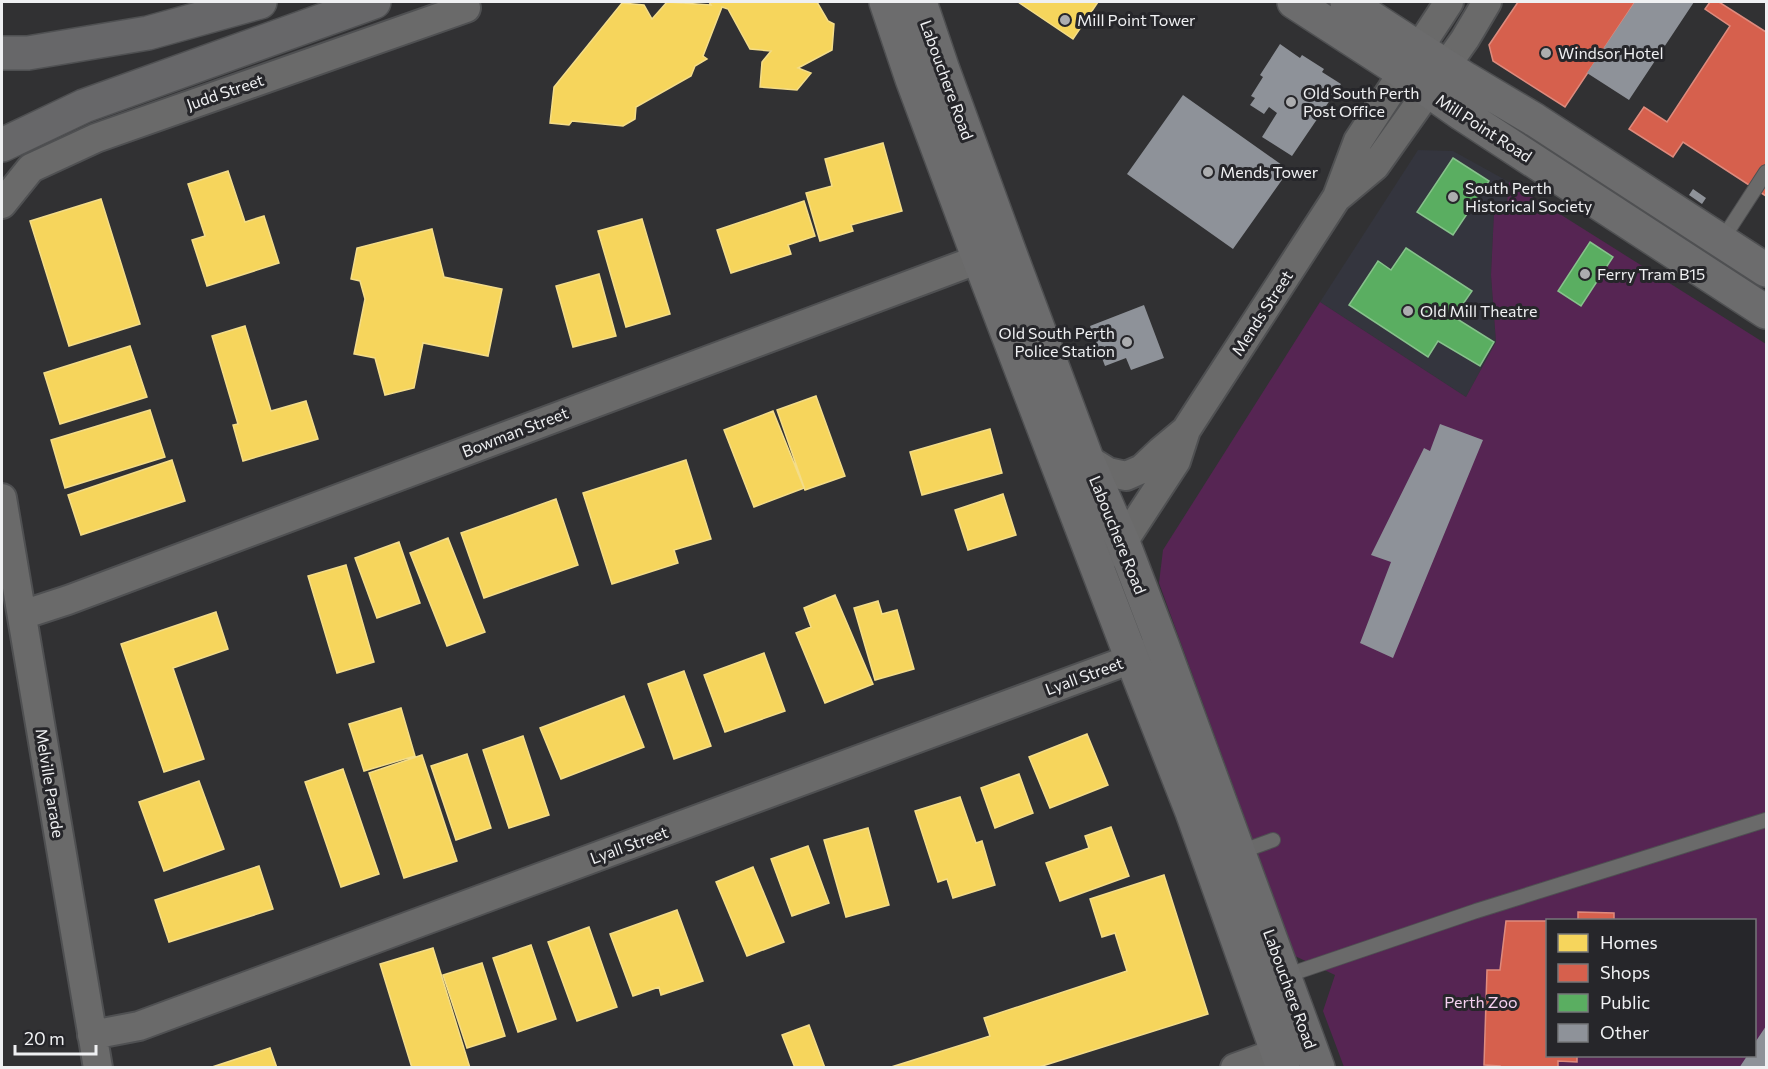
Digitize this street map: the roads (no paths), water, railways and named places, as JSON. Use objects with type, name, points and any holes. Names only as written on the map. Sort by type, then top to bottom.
[{"type":"highway","points":[[2,53],[28,53],[148,33],[259,2]]},
{"type":"highway","points":[[2,144],[84,106],[374,2]]},
{"type":"main road","name":"Labouchere Road","points":[[886,2],[912,79],[1123,542],[1240,852],[1313,1054]]},
{"type":"main road","name":"Labouchere Road","points":[[920,2],[943,70],[993,253],[1083,530],[1192,812],[1281,1060]]},
{"type":"main road","name":"Mill Point Road","points":[[1294,2],[1423,69],[1534,120],[1767,270]]},
{"type":"main road","name":"Mill Point Road","points":[[1347,2],[1423,69],[1767,312]]},
{"type":"street","name":"Mends Street","points":[[1423,69],[1449,2]]},
{"type":"street","name":"Mends Street","points":[[1096,563],[1123,542],[1176,461],[1186,430],[1338,197],[1358,141],[1423,69],[1465,39],[1487,2]]},
{"type":"street","name":"Judd Street","points":[[2,204],[31,168],[96,138],[466,8]]},
{"type":"street","name":"Bowman Street","points":[[22,615],[79,596],[993,253]]},
{"type":"street","name":"Mends Street","points":[[1083,530],[1126,476],[1142,469],[1186,430]]},
{"type":"street","points":[[1087,459],[1108,472],[1126,476]]},
{"type":"street","name":"Melville Parade","points":[[2,498],[98,1068]]},
{"type":"street","name":"Lyall Street","points":[[92,1035],[139,1026],[1163,647]]},
{"type":"street","points":[[1235,1068],[1313,1054]]},
{"type":"lane","points":[[1722,240],[1767,172]]},
{"type":"lane","points":[[1286,976],[1476,911],[1767,820]]},
{"type":"lane","points":[[1240,852],[1273,840]]},
{"type":"place","name":"Mill Point Tower","points":[[1065,20]]},
{"type":"place","name":"Windsor Hotel","points":[[1546,53]]},
{"type":"place","name":"Old South Perth Post Office","points":[[1291,102]]},
{"type":"place","name":"Mends Tower","points":[[1208,172]]},
{"type":"place","name":"South Perth Historical Society","points":[[1453,197]]},
{"type":"place","name":"Ferry Tram B15","points":[[1585,274]]},
{"type":"place","name":"Old Mill Theatre","points":[[1408,311]]},
{"type":"place","name":"Old South Perth Police Station","points":[[1127,342]]},
{"type":"park label","name":"Perth Zoo","points":[[1481,1002]]}]
